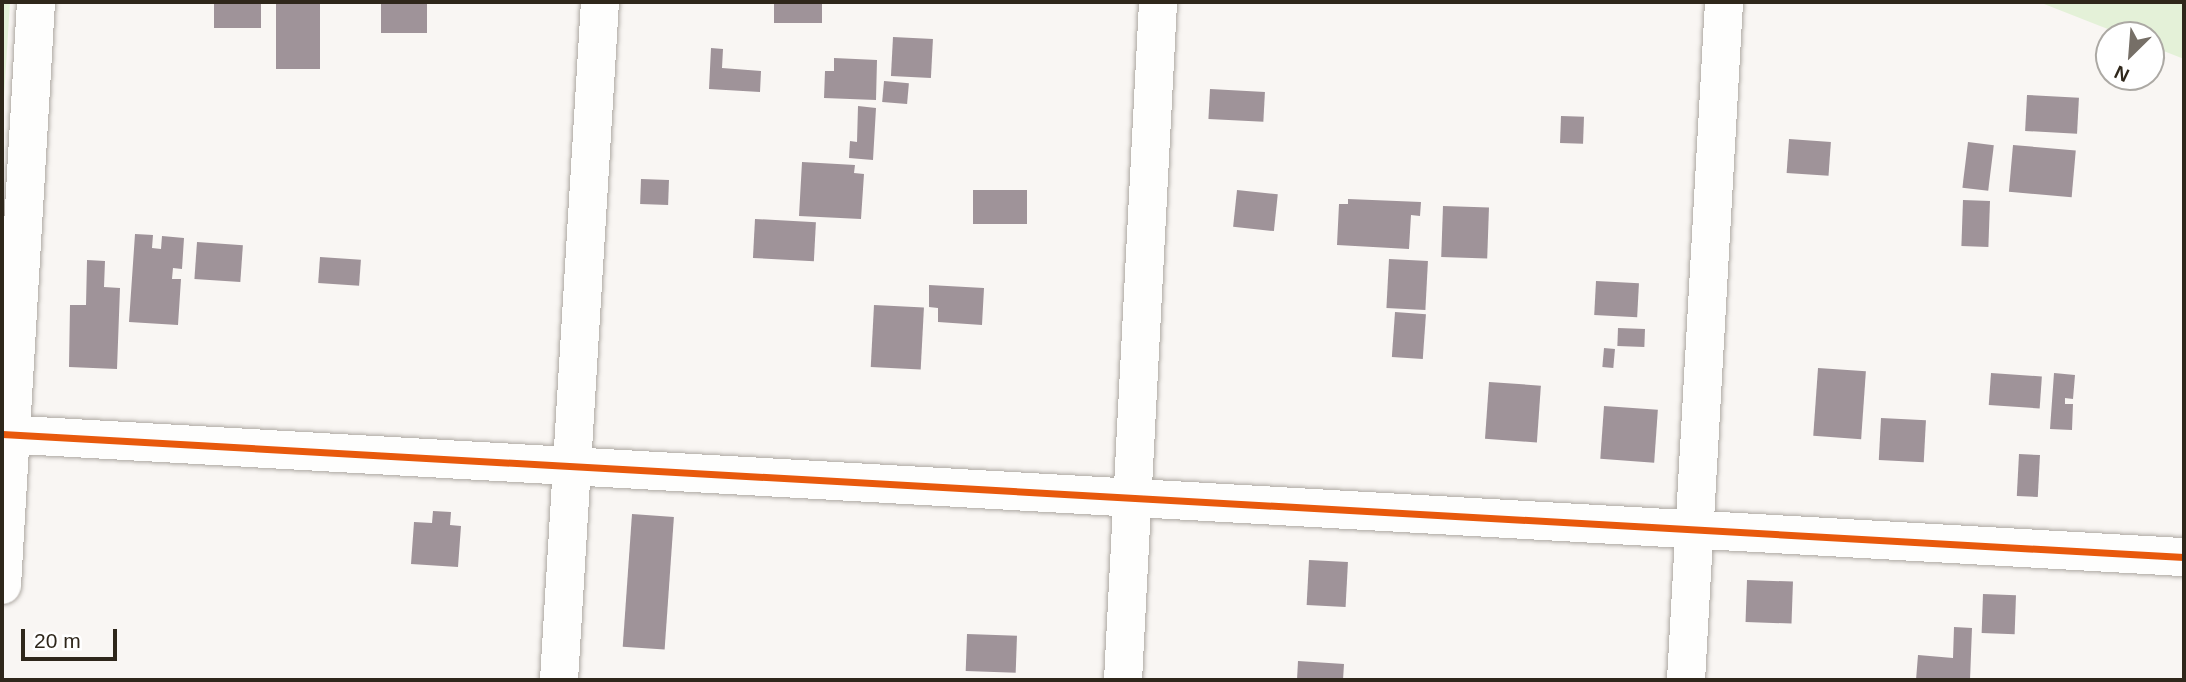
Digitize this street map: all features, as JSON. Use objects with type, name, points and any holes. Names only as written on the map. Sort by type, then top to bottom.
[{"type":"street","points":[[2,585],[6,434],[36,2]]},
{"type":"street","points":[[559,680],[600,2]]},
{"type":"street","points":[[1123,680],[1158,2]]},
{"type":"street","points":[[1686,680],[1724,2]]},
{"type":"street","points":[[6,434],[2184,556]]},
{"type":"green space","points":[[2,2],[10,2],[2,129]]},
{"type":"green space","points":[[2039,2],[2184,2],[2184,59],[2165,52],[2165,21],[2095,21],[2095,24]]},
{"type":"building","points":[[214,2],[261,2],[261,28],[214,28]]},
{"type":"building","points":[[276,2],[320,2],[320,69],[276,69]]},
{"type":"building","points":[[381,2],[427,2],[427,33],[381,33]]},
{"type":"building","points":[[774,2],[822,2],[822,23],[774,23]]},
{"type":"building","points":[[893,37],[933,39],[931,78],[891,76]]},
{"type":"building","points":[[711,48],[723,49],[722,68],[761,71],[760,92],[709,89]]},
{"type":"building","points":[[834,58],[877,60],[876,100],[824,98],[825,71],[834,71]]},
{"type":"building","points":[[884,81],[909,83],[907,104],[882,102]]},
{"type":"building","points":[[1210,89],[1265,92],[1263,122],[1208,119]]},
{"type":"building","points":[[2027,95],[2079,98],[2077,134],[2025,131]]},
{"type":"building","points":[[858,106],[876,108],[873,160],[849,158],[850,141],[857,142]]},
{"type":"building","points":[[1561,116],[1584,117],[1583,144],[1560,143]]},
{"type":"building","points":[[1789,139],[1831,142],[1829,176],[1787,173]]},
{"type":"building","points":[[1968,142],[1994,145],[1988,191],[1962,188]]},
{"type":"building","points":[[2013,145],[2076,150],[2072,197],[2009,192]]},
{"type":"building","points":[[802,162],[855,165],[854,173],[864,174],[861,219],[799,216]]},
{"type":"building","points":[[641,179],[669,180],[668,205],[640,204]]},
{"type":"building","points":[[973,190],[1027,190],[1027,224],[973,224]]},
{"type":"building","points":[[1237,190],[1278,194],[1274,231],[1233,227]]},
{"type":"building","points":[[1348,199],[1421,202],[1420,216],[1411,215],[1409,249],[1337,245],[1339,204],[1348,204]]},
{"type":"building","points":[[1963,200],[1990,201],[1988,247],[1961,246]]},
{"type":"building","points":[[1443,206],[1489,208],[1487,259],[1441,257]]},
{"type":"building","points":[[755,219],[816,222],[814,261],[753,258]]},
{"type":"building","points":[[135,234],[153,235],[152,248],[161,249],[162,236],[184,238],[182,269],[173,268],[172,279],[181,279],[178,325],[129,322]]},
{"type":"building","points":[[197,242],[243,245],[240,282],[194,279]]},
{"type":"building","points":[[320,257],[361,260],[359,286],[318,283]]},
{"type":"building","points":[[1389,259],[1428,261],[1425,310],[1386,308]]},
{"type":"building","points":[[87,260],[105,261],[104,287],[120,288],[117,369],[69,367],[70,305],[86,305]]},
{"type":"building","points":[[1596,281],[1639,283],[1637,317],[1594,315]]},
{"type":"building","points":[[929,285],[984,288],[982,325],[938,322],[938,308],[929,307]]},
{"type":"building","points":[[874,305],[924,308],[921,370],[871,367]]},
{"type":"building","points":[[1395,312],[1426,314],[1423,359],[1392,357]]},
{"type":"building","points":[[1618,328],[1645,329],[1644,347],[1617,346]]},
{"type":"building","points":[[1604,348],[1615,349],[1613,368],[1602,367]]},
{"type":"building","points":[[1818,368],[1866,371],[1861,439],[1813,436]]},
{"type":"building","points":[[1991,373],[2042,377],[2040,408],[1989,405]]},
{"type":"building","points":[[2054,373],[2075,375],[2073,399],[2065,398],[2065,404],[2073,404],[2072,430],[2050,429]]},
{"type":"building","points":[[1489,382],[1541,386],[1537,442],[1485,439]]},
{"type":"building","points":[[1604,406],[1658,410],[1654,463],[1600,459]]},
{"type":"building","points":[[1881,418],[1926,420],[1924,462],[1879,460]]},
{"type":"building","points":[[2019,454],[2040,455],[2038,497],[2017,496]]},
{"type":"building","points":[[433,511],[451,512],[450,525],[461,526],[458,567],[411,564],[414,522],[432,523]]},
{"type":"building","points":[[632,514],[674,517],[665,650],[623,647]]},
{"type":"building","points":[[1309,560],[1348,562],[1346,607],[1307,605]]},
{"type":"building","points":[[1747,580],[1793,582],[1792,624],[1746,622]]},
{"type":"building","points":[[1983,594],[2016,595],[2015,634],[1982,633]]},
{"type":"building","points":[[1954,627],[1972,628],[1970,680],[1916,680],[1918,655],[1953,658]]},
{"type":"building","points":[[967,634],[1017,636],[1016,673],[966,671]]},
{"type":"building","points":[[1298,661],[1344,664],[1343,680],[1297,680]]},
{"type":"cycle path","points":[[2,434],[2184,557]]}]
